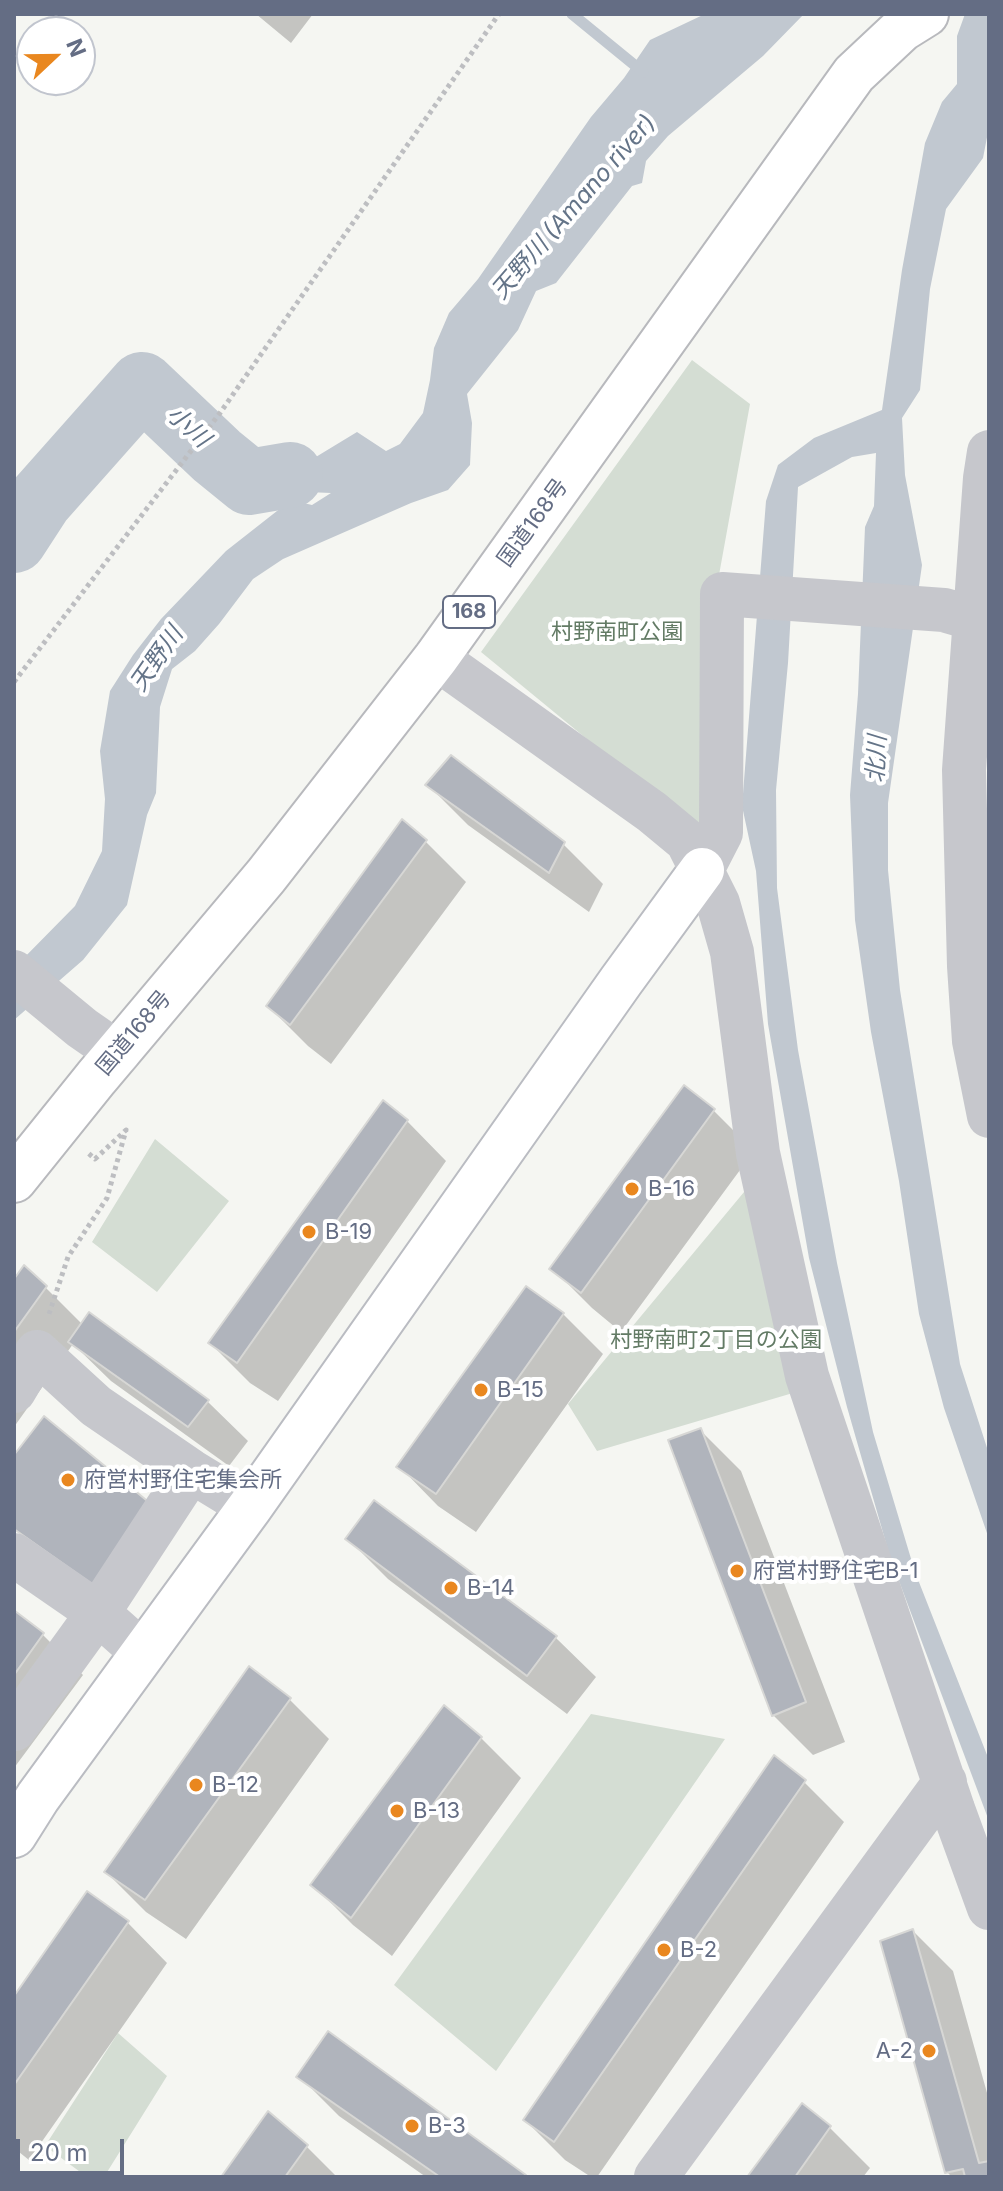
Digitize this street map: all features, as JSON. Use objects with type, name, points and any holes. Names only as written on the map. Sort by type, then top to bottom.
[{"type":"main road","name":"国道168号","points":[[14,1180],[266,876],[436,658],[854,74],[914,21]]},
{"type":"main road","points":[[14,1835],[38,1797],[250,1507],[702,870]]},
{"type":"street","points":[[988,468],[969,620],[964,770],[974,1041],[989,1116]]},
{"type":"street","points":[[702,870],[721,833],[722,594],[805,600],[969,620]]},
{"type":"street","points":[[436,658],[652,812],[687,841],[718,903],[732,952],[758,1153],[807,1376],[989,1908]]},
{"type":"street","points":[[14,972],[118,1053]]},
{"type":"street","points":[[14,1391],[37,1352],[96,1406],[250,1507]]},
{"type":"street","points":[[14,1729],[98,1613],[191,1471]]},
{"type":"street","points":[[14,1555],[98,1613],[143,1653]]},
{"type":"street","points":[[656,2177],[945,1782]]},
{"type":"path","points":[[14,682],[220,413],[499,14]]},
{"type":"path","points":[[37,1352],[68,1257],[107,1198],[126,1130],[95,1159],[80,1147]]},
{"type":"green space","name":"村野南町公園","points":[[692,360],[750,404],[719,575],[700,832],[481,652]]},
{"type":"green space","points":[[155,1139],[229,1201],[157,1292],[92,1242]]},
{"type":"green space","name":"村野南町2丁目の公園","points":[[754,1180],[803,1390],[597,1451],[568,1404]]},
{"type":"green space","points":[[591,1714],[725,1739],[496,2071],[394,1985]]},
{"type":"green space","points":[[118,2033],[167,2076],[104,2177],[87,2177],[45,2146]]},
{"type":"water","points":[[705,14],[804,14],[763,56],[668,136],[646,161],[642,183],[632,186],[556,283],[536,291],[518,330],[467,394],[472,423],[470,465],[448,490],[283,559],[253,579],[195,651],[172,669],[160,707],[156,793],[147,815],[127,905],[83,960],[14,1020],[14,968],[75,906],[102,851],[105,799],[100,751],[110,691],[161,619],[226,551],[291,500],[312,505],[331,493],[307,492],[250,499],[206,459],[217,443],[251,471],[301,466],[357,432],[386,451],[400,444],[423,413],[434,348],[449,313],[478,279],[591,117],[624,78],[650,40]]},
{"type":"water","name":"北川","points":[[965,14],[989,14],[989,127],[983,158],[946,209],[930,289],[920,390],[902,418],[905,475],[922,565],[888,803],[888,870],[900,990],[960,1364],[989,1454],[989,1539],[944,1408],[919,1314],[855,920],[850,795],[865,527],[874,506],[876,453],[852,457],[798,487],[788,663],[776,790],[777,888],[798,1050],[837,1263],[873,1432],[915,1572],[989,1760],[989,1821],[890,1557],[809,1258],[768,1024],[756,871],[742,806],[766,501],[778,465],[814,438],[882,410],[902,270],[925,143],[942,102],[957,84],[957,36]]},
{"type":"building","points":[[451,755],[565,842],[549,873],[425,785]]},
{"type":"building","points":[[402,819],[427,840],[290,1025],[266,1006]]},
{"type":"building","name":"B-16","points":[[684,1085],[715,1109],[581,1293],[549,1269]]},
{"type":"building","name":"B-19","points":[[383,1100],[408,1120],[237,1363],[208,1343]]},
{"type":"building","points":[[24,1265],[47,1286],[14,1332],[14,1279]]},
{"type":"building","name":"B-15","points":[[526,1286],[564,1313],[436,1494],[396,1467]]},
{"type":"building","points":[[89,1312],[209,1400],[188,1427],[68,1342]]},
{"type":"building","name":"府営村野住宅集会所","points":[[44,1416],[151,1504],[96,1587],[14,1529],[14,1455]]},
{"type":"building","name":"府営村野住宅B-1","points":[[701,1428],[806,1702],[772,1716],[668,1440]]},
{"type":"building","name":"B-14","points":[[374,1500],[557,1636],[527,1676],[345,1539]]},
{"type":"building","points":[[14,1612],[44,1633],[14,1675]]},
{"type":"building","name":"B-12","points":[[249,1666],[291,1698],[145,1900],[104,1872]]},
{"type":"building","name":"B-13","points":[[444,1705],[482,1737],[351,1918],[310,1885]]},
{"type":"building","name":"B-2","points":[[774,1755],[806,1780],[554,2142],[523,2120]]},
{"type":"building","points":[[87,1891],[129,1921],[14,2085],[14,1996]]},
{"type":"building","name":"A-2","points":[[913,1929],[979,2163],[989,2161],[989,2177],[965,2177],[963,2169],[945,2173],[880,1941]]},
{"type":"building","name":"B-3","points":[[328,2031],[526,2175],[440,2177],[296,2077]]},
{"type":"building","points":[[802,2103],[831,2126],[795,2177],[747,2177]]},
{"type":"building","points":[[268,2111],[308,2145],[285,2177],[221,2177]]},
{"type":"waterway","points":[[572,14],[643,72]]},
{"type":"waterway","name":"小川","points":[[14,540],[40,500],[142,385],[249,482],[290,475]]},
{"type":"place","name":"B-16","points":[[632,1189]]},
{"type":"place","name":"B-19","points":[[309,1232]]},
{"type":"place","name":"B-15","points":[[481,1390]]},
{"type":"place","name":"府営村野住宅集会所","points":[[68,1480]]},
{"type":"place","name":"府営村野住宅B-1","points":[[737,1571]]},
{"type":"place","name":"B-14","points":[[451,1588]]},
{"type":"place","name":"B-12","points":[[196,1785]]},
{"type":"place","name":"B-13","points":[[397,1811]]},
{"type":"place","name":"B-2","points":[[664,1950]]},
{"type":"place","name":"A-2","points":[[929,2051]]},
{"type":"place","name":"B-3","points":[[412,2126]]},
{"type":"water label","name":"天野川 (Amano river)","points":[[574,207]]},
{"type":"water label","name":"天野川","points":[[157,659]]}]
